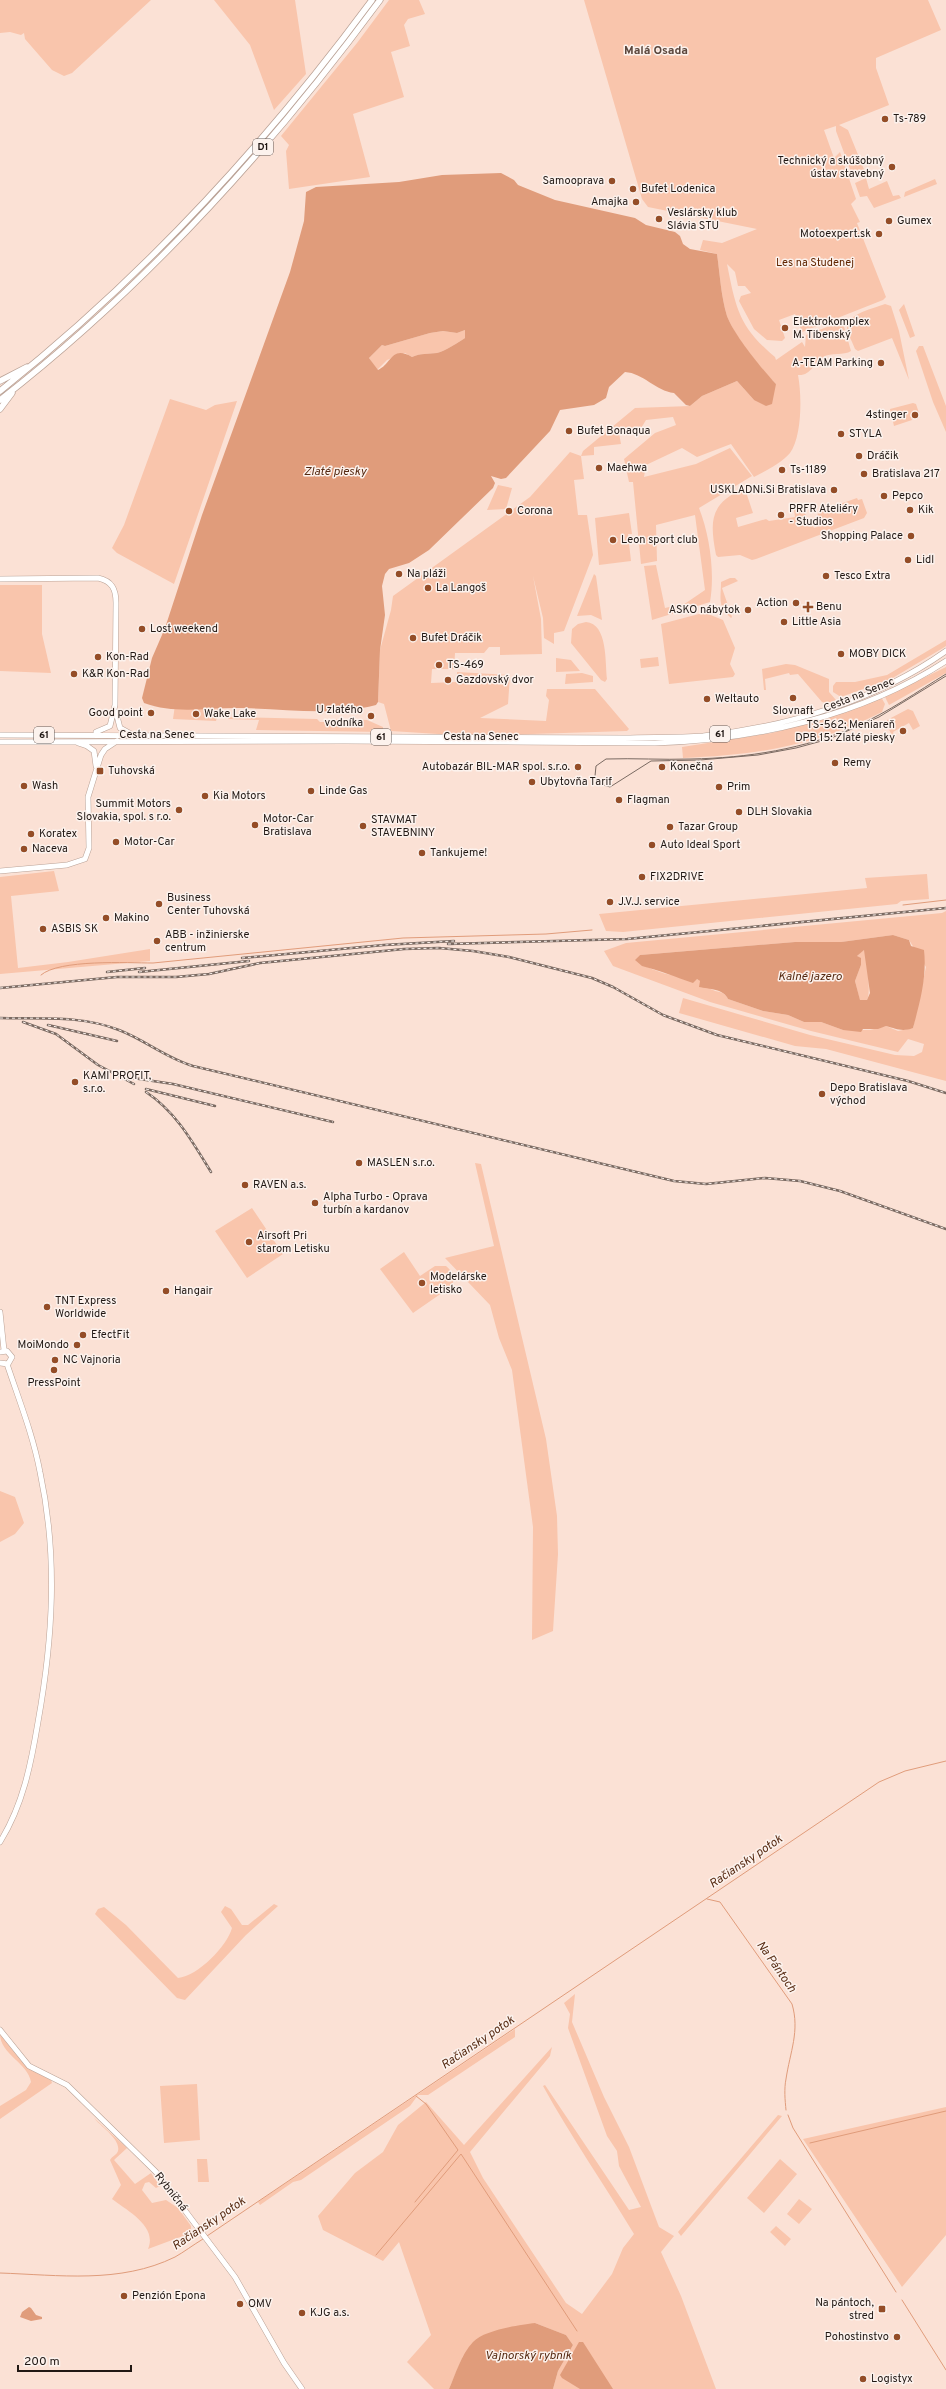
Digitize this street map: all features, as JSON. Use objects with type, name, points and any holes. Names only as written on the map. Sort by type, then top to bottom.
[{"type":"highway","name":"D1","points":[[0,392],[127,279],[187,220],[262,139],[311,80],[372,0]]},
{"type":"highway","name":"D1","points":[[0,400],[102,312],[212,204],[325,73],[380,0]]},
{"type":"highway","points":[[0,381],[31,366]]},
{"type":"highway","points":[[0,409],[19,385]]},
{"type":"main road","name":"61","points":[[0,579],[98,578],[111,584],[116,592],[115,705],[120,728],[134,735]]},
{"type":"main road","name":"Cesta na Senec","points":[[0,735],[87,734],[624,738],[707,735],[758,727],[831,707],[910,674],[946,651]]},
{"type":"main road","name":"Cesta na Senec","points":[[0,742],[649,743],[694,741],[743,735],[813,718],[894,688],[945,662]]},
{"type":"main road","name":"61","points":[[87,734],[106,730],[110,726],[115,705]]},
{"type":"main road","name":"61","points":[[70,741],[91,748],[95,756],[96,770]]},
{"type":"main road","name":"61","points":[[0,871],[67,865],[85,859],[89,848],[87,802],[96,770],[105,749],[118,741]]},
{"type":"main road","points":[[0,1312],[2,1351],[10,1352],[12,1356],[11,1361],[7,1364]]},
{"type":"main road","points":[[0,1363],[7,1364]]},
{"type":"main road","points":[[0,1842],[15,1814],[31,1761],[49,1658],[53,1600],[51,1542],[40,1472],[7,1364]]},
{"type":"main road","name":"Rybničná","points":[[0,2030],[29,2066],[67,2085],[139,2154],[163,2181],[208,2240],[243,2290],[284,2363],[302,2389]]},
{"type":"green space","points":[[0,0],[151,0],[72,73],[64,76],[52,70],[25,39],[24,33],[21,35],[10,32],[0,33]]},
{"type":"green space","points":[[214,0],[295,0],[306,74],[274,110],[250,45]]},
{"type":"green space","points":[[389,0],[419,0],[425,14],[408,19],[404,25],[410,46],[391,52],[404,97],[353,114],[370,177],[289,189],[286,151],[289,145],[281,136],[357,43]]},
{"type":"green space","name":"Les na Studenej","points":[[584,0],[928,0],[941,30],[876,58],[876,68],[889,105],[839,125],[848,130],[865,172],[853,177],[836,131],[836,126],[824,130],[834,158],[840,152],[856,199],[851,204],[860,222],[857,223],[886,297],[883,300],[802,332],[795,314],[779,320],[785,338],[782,341],[767,340],[754,329],[739,301],[741,296],[751,293],[745,286],[738,286],[735,272],[727,264],[733,293],[746,326],[763,346],[775,357],[776,360],[802,342],[805,347],[806,335],[840,322],[843,323],[851,351],[823,357],[809,371],[802,375],[798,375],[800,416],[794,446],[783,460],[754,477],[731,444],[697,457],[682,448],[646,465],[644,477],[696,464],[730,448],[752,476],[699,508],[709,542],[712,567],[710,602],[652,620],[644,566],[656,565],[665,608],[686,603],[705,590],[695,515],[656,525],[657,561],[641,564],[633,482],[629,482],[624,459],[655,433],[676,425],[673,417],[646,420],[640,430],[619,433],[621,444],[594,447],[594,455],[581,456],[583,451],[635,408],[690,406],[702,396],[737,381],[754,400],[776,384],[748,352],[730,324],[723,301],[717,254],[700,250],[703,240],[722,243],[757,229],[648,207],[642,199]]},
{"type":"green space","points":[[866,178],[869,189],[887,181],[893,196],[899,195],[901,198],[874,208],[867,196],[860,197],[855,183]]},
{"type":"green space","points":[[935,179],[937,184],[904,197],[905,192]]},
{"type":"green space","points":[[885,304],[891,306],[899,331],[909,380],[892,338],[858,351],[855,349],[848,333],[848,323],[856,315]]},
{"type":"green space","points":[[904,304],[915,336],[910,338],[899,310]]},
{"type":"green space","points":[[465,330],[465,338],[437,353],[421,354],[412,357],[405,353],[387,360],[377,370],[369,358],[382,345],[385,346],[430,333],[443,331],[457,333]]},
{"type":"green space","points":[[919,346],[923,346],[946,406],[946,432],[933,402],[916,351]]},
{"type":"green space","points":[[170,399],[206,410],[215,405],[237,401],[174,584],[117,553],[112,548],[124,525]]},
{"type":"green space","points":[[913,403],[916,404],[920,416],[918,412],[910,415],[912,420],[894,426],[890,409]]},
{"type":"green space","points":[[570,452],[581,456],[584,479],[574,480],[578,515],[587,515],[593,555],[564,631],[554,633],[554,644],[544,638],[543,618],[533,576],[541,619],[542,654],[500,655],[500,647],[489,647],[484,653],[455,653],[454,669],[432,669],[431,683],[457,682],[457,672],[510,675],[508,704],[480,718],[546,721],[549,700],[546,696],[547,689],[595,689],[629,729],[627,731],[470,736],[391,731],[384,704],[378,702],[380,650],[391,610],[393,596],[530,497]]},
{"type":"green space","points":[[498,485],[512,488],[506,509],[487,510]]},
{"type":"green space","points":[[742,489],[746,492],[753,513],[736,518],[738,527],[766,519],[769,521],[795,517],[794,510],[802,510],[806,515],[799,519],[797,527],[811,523],[814,528],[817,527],[814,520],[820,511],[857,498],[858,500],[862,499],[867,513],[864,518],[756,559],[752,560],[740,555],[718,557],[716,555],[713,533],[714,516],[723,501]]},
{"type":"green space","name":"Leon sport club","points":[[629,513],[632,534],[628,534],[631,561],[599,565],[595,518]]},
{"type":"green space","points":[[594,574],[596,576],[602,620],[591,615],[577,616]]},
{"type":"green space","points":[[730,578],[735,578],[738,581],[722,588],[732,617],[731,618],[722,606],[720,598],[721,582]]},
{"type":"green space","points":[[0,585],[42,585],[42,634],[51,673],[0,671]]},
{"type":"green space","points":[[699,614],[708,614],[723,620],[735,648],[730,664],[735,674],[733,677],[669,684],[661,624]]},
{"type":"green space","points":[[586,622],[593,624],[602,636],[606,663],[607,679],[605,682],[601,680],[571,643],[572,629],[578,624]]},
{"type":"green space","points":[[946,640],[946,646],[891,679],[841,697],[833,692],[833,686],[836,682],[855,682],[887,675]]},
{"type":"green space","points":[[658,657],[659,666],[641,668],[640,659]]},
{"type":"green space","points":[[556,658],[571,660],[580,671],[556,672]]},
{"type":"green space","points":[[786,664],[795,665],[829,679],[829,692],[836,700],[827,703],[822,702],[798,674],[790,675],[789,673],[765,679],[766,690],[764,690],[762,669]]},
{"type":"green space","points":[[946,667],[946,673],[889,705],[885,697]]},
{"type":"green space","points":[[582,673],[593,676],[593,682],[565,684],[566,674]]},
{"type":"green space","points":[[881,697],[885,704],[882,712],[857,724],[809,741],[761,751],[710,757],[683,758],[682,747],[772,733],[819,720]]},
{"type":"green space","name":"Wake Lake","points":[[175,705],[219,709],[216,721],[173,719]]},
{"type":"green space","points":[[908,709],[913,711],[920,726],[913,730],[909,723],[893,732],[896,738],[894,739],[887,726],[887,720]]},
{"type":"green space","points":[[228,717],[317,719],[320,722],[329,722],[329,719],[367,720],[383,727],[383,732],[256,730],[259,720],[228,719]]},
{"type":"green space","points":[[54,871],[59,891],[11,896],[18,968],[150,949],[150,961],[0,974],[0,877]]},
{"type":"green space","points":[[927,874],[929,899],[901,901],[897,904],[623,932],[606,931],[599,914],[867,888],[865,878]]},
{"type":"green space","points":[[946,911],[946,1081],[826,1049],[795,1046],[679,1013],[683,998],[810,1035],[895,1055],[914,1056],[922,1052],[924,1044],[908,1039],[898,1052],[811,1031],[710,1002],[613,966],[604,951],[626,943],[942,913]],"holes":[[[893,935],[909,940],[926,967],[913,1028],[898,1031],[886,1026],[870,1030],[843,1030],[821,1022],[804,1022],[788,1015],[763,1011],[728,999],[724,993],[711,989],[693,977],[664,974],[636,960],[640,955],[795,942],[841,942]]]},
{"type":"green space","points":[[863,950],[866,951],[869,992],[867,1000],[860,1001],[855,981],[861,965],[857,956]]},
{"type":"green space","points":[[475,1163],[481,1164],[546,1439],[557,1516],[558,1554],[553,1631],[532,1640],[533,1527],[512,1370],[499,1338],[490,1305],[445,1258],[494,1246]]},
{"type":"green space","name":"Airsoft Pri starom Letisku","points":[[252,1208],[283,1254],[247,1278],[215,1231]]},
{"type":"green space","name":"Modelárske letisko","points":[[404,1252],[420,1276],[435,1266],[446,1266],[452,1273],[453,1277],[452,1286],[413,1313],[380,1269]]},
{"type":"green space","points":[[0,1491],[15,1497],[24,1523],[15,1534],[0,1542]]},
{"type":"green space","points":[[274,1904],[278,1906],[246,1935],[185,2000],[177,1998],[95,1914],[98,1909],[104,1907],[126,1925],[178,1978],[186,1976],[203,1966],[224,1943],[232,1928],[221,1912],[225,1906],[231,1909],[242,1925],[248,1925]]},
{"type":"green space","points":[[575,1994],[572,2022],[604,2097],[629,2147],[659,2227],[674,2236],[661,2252],[681,2296],[716,2389],[553,2389],[558,2371],[573,2345],[566,2335],[535,2323],[463,2356],[449,2389],[434,2389],[407,2362],[431,2335],[399,2242],[383,2261],[323,2230],[318,2216],[355,2173],[383,2152],[398,2125],[426,2102],[464,2145],[552,2047],[550,2056],[470,2152],[483,2178],[566,2303],[582,2314],[612,2274],[623,2248],[634,2234],[543,2086],[545,2085],[629,2210],[641,2207],[619,2166],[617,2151],[607,2136],[568,2028],[570,2014],[564,2003]]},
{"type":"green space","points":[[515,2029],[515,2037],[428,2095],[418,2095],[410,2106],[301,2180],[293,2182],[260,2205],[258,2202]]},
{"type":"green space","points":[[0,2034],[22,2061],[34,2071],[51,2080],[52,2083],[0,2119],[0,2106],[26,2090],[31,2082],[25,2069],[4,2047]]},
{"type":"green space","points":[[197,2084],[200,2140],[164,2143],[160,2086]]},
{"type":"green space","points":[[946,2107],[946,2235],[902,2287],[803,2139]]},
{"type":"green space","points":[[778,2115],[782,2116],[681,2236],[678,2232]]},
{"type":"green space","points":[[94,2118],[127,2148],[114,2160],[135,2184],[151,2173],[160,2186],[156,2188],[149,2182],[145,2183],[142,2190],[152,2203],[166,2200],[178,2208],[191,2226],[191,2233],[148,2249],[150,2241],[149,2233],[145,2226],[112,2199],[121,2185],[110,2160],[116,2155],[118,2146],[113,2137]]},
{"type":"green space","points":[[197,2159],[207,2159],[209,2182],[198,2182]]},
{"type":"green space","points":[[780,2159],[797,2174],[764,2213],[747,2198]]},
{"type":"green space","points":[[799,2199],[812,2209],[799,2224],[787,2214]]},
{"type":"green space","points":[[776,2226],[791,2239],[785,2246],[770,2232]]},
{"type":"water","name":"Zlaté piesky","points":[[501,173],[514,180],[518,185],[555,200],[635,218],[646,225],[675,232],[680,236],[683,244],[690,249],[717,254],[722,293],[727,316],[742,342],[776,384],[772,404],[766,406],[754,400],[737,381],[702,396],[690,406],[686,405],[674,393],[661,389],[638,375],[625,372],[609,387],[606,398],[594,405],[560,410],[550,431],[506,478],[501,479],[491,476],[495,483],[493,488],[429,550],[409,563],[389,569],[385,574],[382,586],[385,615],[380,650],[378,702],[376,705],[341,711],[306,711],[254,708],[189,710],[167,708],[144,703],[142,698],[152,658],[165,628],[202,515],[290,272],[304,221],[306,192],[316,187],[399,182],[442,175]],"holes":[[[465,330],[465,338],[437,353],[421,354],[412,357],[400,353],[396,354],[378,370],[369,358],[382,345],[385,346],[430,333],[443,331],[457,333]]]},
{"type":"water","name":"Kalné jazero","points":[[893,935],[909,940],[911,946],[924,950],[924,980],[913,1028],[903,1030],[886,1026],[878,1029],[863,1029],[861,1032],[843,1030],[821,1022],[804,1022],[788,1015],[763,1011],[728,999],[720,991],[699,987],[700,981],[697,979],[693,983],[642,966],[635,960],[640,955],[795,942],[841,942]],"holes":[[[864,950],[870,993],[867,1000],[860,1000],[855,981],[861,965],[861,958],[857,956]]]},
{"type":"water","points":[[29,2307],[36,2315],[42,2317],[42,2319],[31,2321],[20,2317],[22,2312]]},
{"type":"water","name":"Vajnorský rybník","points":[[535,2323],[566,2335],[573,2345],[558,2371],[553,2389],[449,2389],[465,2353],[478,2338],[493,2331]]},
{"type":"water","points":[[579,2342],[583,2342],[613,2389],[580,2389],[562,2378],[560,2375]]},
{"type":"waterway","points":[[903,905],[946,900]]},
{"type":"waterway","points":[[41,975],[50,970],[63,966],[78,964],[153,963],[403,938],[546,934],[592,930]]},
{"type":"waterway","name":"Račiansky potok","points":[[207,2236],[879,1782],[905,1771],[946,1761]]},
{"type":"waterway","name":"Na Pántoch","points":[[707,1899],[720,1902],[792,2004],[795,2032],[785,2083],[786,2110]]},
{"type":"waterway","points":[[415,2202],[458,2150],[426,2104],[416,2096]]},
{"type":"waterway","points":[[810,2143],[946,2111]]},
{"type":"waterway","name":"Na Pántoch","points":[[788,2115],[793,2128],[896,2292]]},
{"type":"waterway","points":[[376,2255],[461,2154],[577,2331]]},
{"type":"waterway","name":"Račiansky potok","points":[[0,2273],[89,2276],[133,2271],[154,2266],[175,2257],[203,2239]]},
{"type":"waterway","name":"Na Pántoch","points":[[902,2300],[946,2370]]},
{"type":"tram line","points":[[946,674],[902,702],[869,720],[817,741],[776,751],[733,757],[606,759],[596,766],[595,776],[600,784],[610,787],[651,761],[700,760],[758,755],[796,748],[829,739],[879,717],[946,676]]},
{"type":"railway","points":[[448,944],[627,939],[946,908]]},
{"type":"railway","points":[[242,958],[384,945],[454,941]]},
{"type":"railway","points":[[0,988],[117,977],[176,977],[209,974],[260,963],[404,949],[439,948],[473,951],[509,957],[592,978],[613,987],[663,1015],[717,1035],[908,1081],[946,1093]]},
{"type":"railway","points":[[139,972],[249,961]]},
{"type":"railway","points":[[107,972],[145,968]]},
{"type":"railway","points":[[0,1018],[60,1019],[105,1025],[129,1034],[183,1063],[193,1066],[674,1181],[706,1184],[765,1178],[800,1181],[840,1191],[946,1229]]},
{"type":"railway","points":[[23,1022],[56,1034],[98,1065],[134,1084]]},
{"type":"railway","points":[[48,1025],[117,1041]]},
{"type":"railway","points":[[133,1078],[173,1084],[333,1122]]},
{"type":"railway","points":[[146,1089],[215,1106]]},
{"type":"railway","points":[[146,1092],[157,1100],[175,1118],[190,1138],[211,1172]]},
{"type":"place","name":"Ts-789","points":[[885,119]]},
{"type":"place","name":"Technický a skúšobný ústav stavebný","points":[[892,167]]},
{"type":"place","name":"Samooprava","points":[[612,181]]},
{"type":"place","name":"Bufet Lodenica","points":[[633,189]]},
{"type":"place","name":"Amajka","points":[[636,202]]},
{"type":"place","name":"Veslársky klub Slávia STU","points":[[659,219]]},
{"type":"place","name":"Gumex","points":[[889,221]]},
{"type":"place","name":"Motoexpert.sk","points":[[879,234]]},
{"type":"place","name":"Elektrokomplex M. Tibenský","points":[[785,328]]},
{"type":"place","name":"A-TEAM Parking","points":[[881,363]]},
{"type":"place","name":"4stinger","points":[[915,415]]},
{"type":"place","name":"Bufet Bonaqua","points":[[569,431]]},
{"type":"place","name":"STYLA","points":[[841,434]]},
{"type":"place","name":"Dráčik","points":[[859,456]]},
{"type":"place","name":"Maehwa","points":[[599,468]]},
{"type":"place","name":"Ts-1189","points":[[782,470]]},
{"type":"place","name":"Bratislava 217","points":[[864,474]]},
{"type":"place","name":"USKLADNi.Si Bratislava","points":[[834,490]]},
{"type":"place","name":"Pepco","points":[[884,496]]},
{"type":"place","name":"Kik","points":[[910,510]]},
{"type":"place","name":"Corona","points":[[509,511]]},
{"type":"place","name":"PRFR Ateliéry - Studios","points":[[781,515]]},
{"type":"place","name":"Shopping Palace","points":[[911,536]]},
{"type":"place","name":"Leon sport club","points":[[613,540]]},
{"type":"place","name":"Lidl","points":[[908,560]]},
{"type":"place","name":"Na pláži","points":[[399,574]]},
{"type":"place","name":"Tesco Extra","points":[[826,576]]},
{"type":"place","name":"La Langoš","points":[[428,588]]},
{"type":"place","name":"Action","points":[[796,603]]},
{"type":"place","name":"Benu","points":[[808,607]]},
{"type":"place","name":"ASKO nábytok","points":[[748,610]]},
{"type":"place","name":"Little Asia","points":[[784,622]]},
{"type":"place","name":"Lost weekend","points":[[142,629]]},
{"type":"place","name":"Bufet Dráčik","points":[[413,638]]},
{"type":"place","name":"MOBY DICK","points":[[841,654]]},
{"type":"place","name":"Kon-Rad","points":[[98,657]]},
{"type":"place","name":"TS-469","points":[[439,665]]},
{"type":"place","name":"K&R Kon-Rad","points":[[74,674]]},
{"type":"place","name":"Gazdovský dvor","points":[[448,680]]},
{"type":"place","name":"Slovnaft","points":[[793,698]]},
{"type":"place","name":"Weltauto","points":[[707,699]]},
{"type":"place","name":"Good point","points":[[151,713]]},
{"type":"place","name":"Wake Lake","points":[[196,714]]},
{"type":"place","name":"U zlatého vodníka","points":[[371,716]]},
{"type":"place","name":"TS-562; Meniareň DPB 15: Zlaté piesky","points":[[903,731]]},
{"type":"place","name":"Remy","points":[[835,763]]},
{"type":"place","name":"Autobazár BIL-MAR spol. s.r.o.","points":[[578,767]]},
{"type":"place","name":"Konečná","points":[[662,767]]},
{"type":"place","name":"Tuhovská","points":[[100,771]]},
{"type":"place","name":"Ubytovňa Tarif","points":[[532,782]]},
{"type":"place","name":"Wash","points":[[24,786]]},
{"type":"place","name":"Prim","points":[[719,787]]},
{"type":"place","name":"Linde Gas","points":[[311,791]]},
{"type":"place","name":"Kia Motors","points":[[205,796]]},
{"type":"place","name":"Flagman","points":[[619,800]]},
{"type":"place","name":"Summit Motors Slovakia, spol. s r.o.","points":[[179,810]]},
{"type":"place","name":"DLH Slovakia","points":[[739,812]]},
{"type":"place","name":"Motor-Car Bratislava","points":[[255,825]]},
{"type":"place","name":"STAVMAT STAVEBNINY","points":[[363,826]]},
{"type":"place","name":"Tazar Group","points":[[670,827]]},
{"type":"place","name":"Koratex","points":[[31,834]]},
{"type":"place","name":"Motor-Car","points":[[116,842]]},
{"type":"place","name":"Auto Ideal Sport","points":[[652,845]]},
{"type":"place","name":"Naceva","points":[[24,849]]},
{"type":"place","name":"Tankujeme!","points":[[422,853]]},
{"type":"place","name":"FIX2DRIVE","points":[[642,877]]},
{"type":"place","name":"J.V.J. service","points":[[610,902]]},
{"type":"place","name":"Business Center Tuhovská","points":[[159,904]]},
{"type":"place","name":"Makino","points":[[106,918]]},
{"type":"place","name":"ASBIS SK","points":[[43,929]]},
{"type":"place","name":"ABB - inžinierske centrum","points":[[157,941]]},
{"type":"place","name":"KAMI PROFIT, s.r.o.","points":[[75,1082]]},
{"type":"place","name":"Depo Bratislava východ","points":[[822,1094]]},
{"type":"place","name":"MASLEN s.r.o.","points":[[359,1163]]},
{"type":"place","name":"RAVEN a.s.","points":[[245,1185]]},
{"type":"place","name":"Alpha Turbo - Oprava turbín a kardanov","points":[[315,1203]]},
{"type":"place","name":"Airsoft Pri starom Letisku","points":[[249,1242]]},
{"type":"place","name":"Modelárske letisko","points":[[422,1283]]},
{"type":"place","name":"Hangair","points":[[166,1291]]},
{"type":"place","name":"TNT Express Worldwide","points":[[47,1307]]},
{"type":"place","name":"EfectFit","points":[[83,1335]]},
{"type":"place","name":"MoiMondo","points":[[77,1345]]},
{"type":"place","name":"NC Vajnoria","points":[[55,1360]]},
{"type":"place","name":"PressPoint","points":[[54,1370]]},
{"type":"place","name":"Penzión Epona","points":[[124,2296]]},
{"type":"place","name":"OMV","points":[[240,2304]]},
{"type":"place","name":"Na pántoch, stred","points":[[882,2309]]},
{"type":"place","name":"KJG a.s.","points":[[302,2313]]},
{"type":"place","name":"Pohostinstvo","points":[[897,2337]]},
{"type":"place","name":"Logistyx","points":[[863,2379]]},
{"type":"district","name":"Malá Osada","points":[[656,51]]}]
